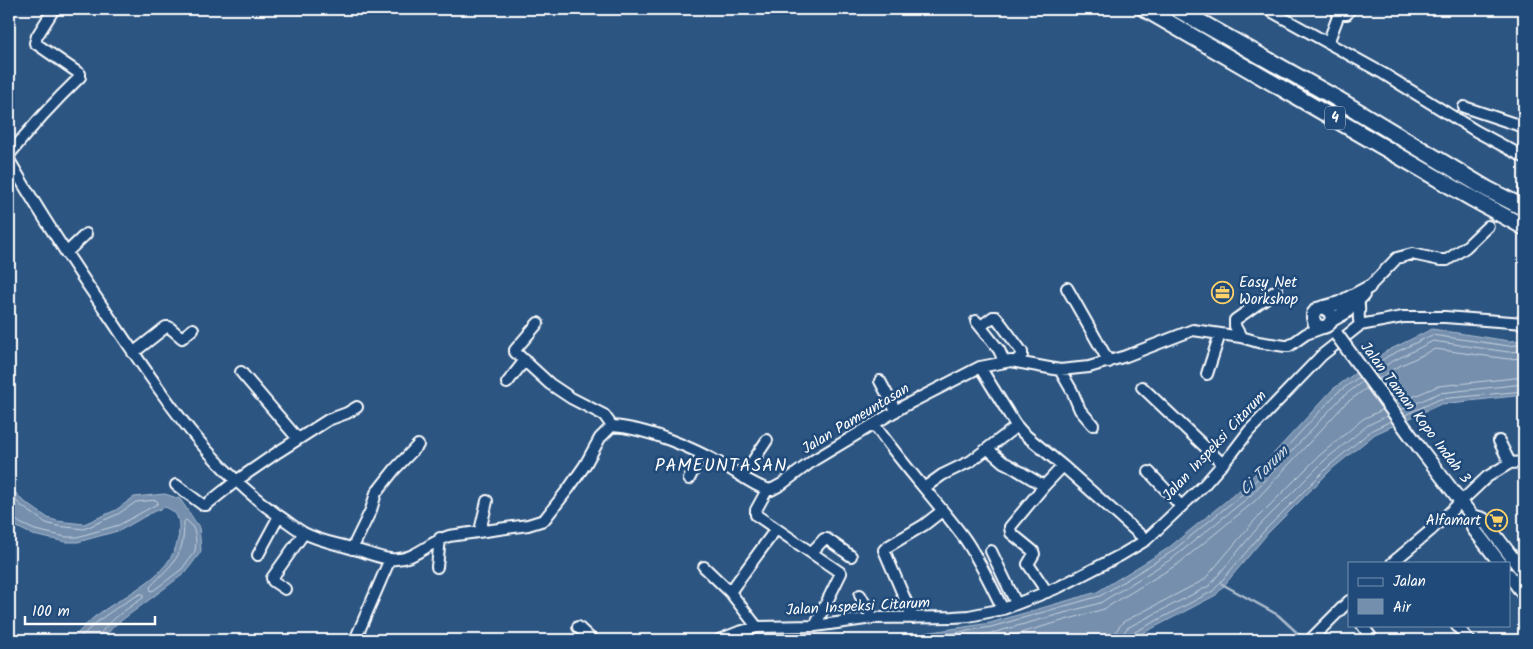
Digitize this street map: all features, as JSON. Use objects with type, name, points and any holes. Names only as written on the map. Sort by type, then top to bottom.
[{"type":"highway","name":"4","points":[[1145,9],[1524,227]]},
{"type":"highway","name":"4","points":[[1177,9],[1334,97],[1488,189],[1524,208]]},
{"type":"main road","points":[[1358,297],[1315,311],[1313,318],[1315,324],[1331,327],[1369,287]]},
{"type":"main road","points":[[1324,307],[1330,310],[1331,327]]},
{"type":"main road","name":"Jalan Taman Kopo Indah 3","points":[[1331,327],[1418,447],[1472,516],[1473,528],[1499,562]]},
{"type":"main road","name":"Jalan Taman Kopo Indah 3","points":[[1472,516],[1483,519],[1524,573]]},
{"type":"main road","points":[[1510,576],[1524,595]]},
{"type":"street","points":[[9,155],[24,136],[80,77],[80,74],[36,44],[37,36],[54,9]]},
{"type":"street","points":[[1267,9],[1384,74],[1524,157]]},
{"type":"street","points":[[1328,43],[1339,14],[1347,14],[1350,9]]},
{"type":"street","points":[[1464,107],[1524,128]]},
{"type":"street","points":[[9,160],[66,253],[133,353],[198,440],[236,481],[261,504],[304,533],[390,559],[406,558],[417,554],[440,538],[528,525],[544,520],[580,473],[600,438],[612,426]]},
{"type":"street","points":[[1369,287],[1397,258],[1412,254],[1447,260],[1466,247],[1488,226]]},
{"type":"street","points":[[66,253],[86,234]]},
{"type":"street","points":[[1067,288],[1109,362]]},
{"type":"street","points":[[1240,337],[1235,326],[1236,320],[1277,290]]},
{"type":"street","points":[[1358,297],[1360,309],[1358,319],[1360,325]]},
{"type":"street","points":[[1004,362],[998,350],[978,324],[993,317],[996,317],[1022,352],[1022,355],[1016,361]]},
{"type":"street","name":"Jalan Inspeksi Citarum","points":[[719,640],[757,627],[815,626],[873,618],[969,616],[1016,604],[1047,592],[1121,555],[1146,540],[1204,485],[1249,431],[1322,355],[1360,325],[1403,317],[1524,323]]},
{"type":"street","points":[[1306,334],[1313,318]]},
{"type":"street","points":[[538,323],[515,350],[550,384],[604,416],[612,426],[632,428],[683,444],[767,490],[756,510],[756,515],[841,573],[815,626]]},
{"type":"street","points":[[133,353],[166,327],[169,327],[181,338],[193,329]]},
{"type":"street","name":"Jalan Pameuntasan","points":[[767,490],[782,484],[814,460],[896,411],[980,367],[1016,361],[1060,370],[1089,368],[1193,330],[1289,346],[1306,334],[1331,327]]},
{"type":"street","points":[[1207,374],[1220,334]]},
{"type":"street","points":[[507,382],[525,360]]},
{"type":"street","points":[[980,367],[1017,426],[1146,540]]},
{"type":"street","points":[[1060,370],[1080,410],[1092,426]]},
{"type":"street","points":[[241,372],[298,439]]},
{"type":"street","points":[[880,381],[896,411]]},
{"type":"street","points":[[1142,387],[1222,464]]},
{"type":"street","points":[[176,485],[203,505],[206,505],[236,481],[298,439],[328,420],[357,407]]},
{"type":"street","points":[[874,424],[890,448],[962,536],[975,555],[1003,608]]},
{"type":"street","points":[[924,488],[942,475],[964,465],[988,449],[1017,426]]},
{"type":"street","points":[[743,476],[767,440]]},
{"type":"street","points":[[1499,441],[1510,463]]},
{"type":"street","points":[[352,549],[371,510],[376,493],[395,469],[418,445]]},
{"type":"street","points":[[988,449],[1003,462],[1044,486]]},
{"type":"street","points":[[690,479],[702,454]]},
{"type":"street","points":[[1393,562],[1430,531],[1487,477],[1510,463],[1524,462]]},
{"type":"street","points":[[1047,592],[1028,564],[1034,554],[1033,551],[1011,533],[1010,528],[1063,466]]},
{"type":"street","points":[[1149,472],[1182,506]]},
{"type":"street","points":[[480,531],[487,501]]},
{"type":"street","points":[[913,618],[884,549],[924,525],[942,511]]},
{"type":"street","points":[[258,555],[279,516]]},
{"type":"street","points":[[730,592],[776,528]]},
{"type":"street","points":[[285,589],[273,581],[272,578],[304,533]]},
{"type":"street","points":[[437,567],[440,538]]},
{"type":"street","points":[[812,552],[824,539],[827,539],[851,556]]},
{"type":"street","points":[[991,552],[1016,604]]},
{"type":"street","points":[[356,640],[390,559]]},
{"type":"street","points":[[704,568],[730,592],[757,627]]},
{"type":"street","points":[[860,595],[873,618]]},
{"type":"street","points":[[1314,637],[1348,605]]},
{"type":"street","points":[[1363,626],[1373,640]]},
{"type":"street","points":[[1457,626],[1469,640]]},
{"type":"street","points":[[578,627],[592,640]]},
{"type":"water","name":"Ci Tarum","points":[[1432,329],[1509,341],[1524,340],[1524,395],[1441,404],[1375,434],[1333,468],[1268,533],[1216,595],[1136,637],[1126,640],[880,640],[990,623],[1097,592],[1167,549],[1242,488],[1333,389],[1385,352]]},
{"type":"water","points":[[9,482],[22,500],[48,518],[84,524],[116,510],[134,497],[165,494],[180,499],[199,527],[200,553],[185,573],[114,626],[102,640],[71,640],[93,618],[135,591],[161,570],[177,544],[179,527],[177,517],[174,512],[165,507],[121,530],[78,542],[66,542],[33,535],[17,527],[9,519]]},
{"type":"waterway","points":[[1222,584],[1278,615],[1305,640]]},
{"type":"place","name":"Easy Net Workshop","points":[[1223,292]]},
{"type":"place","name":"Alfamart","points":[[1497,521]]},
{"type":"district","name":"PAMEUNTASAN","points":[[721,466]]}]
